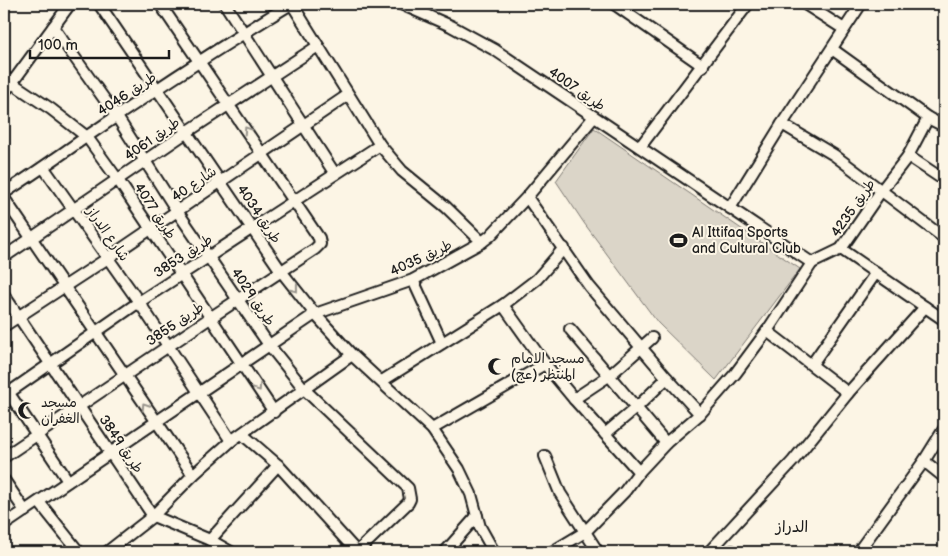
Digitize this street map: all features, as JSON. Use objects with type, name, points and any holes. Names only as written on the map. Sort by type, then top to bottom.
[{"type":"street","points":[[4,92],[8,80],[70,4]]},
{"type":"street","name":"طريق 4034","points":[[99,4],[281,271],[314,314],[352,356],[432,428],[446,447],[471,494],[480,527],[494,552]]},
{"type":"street","points":[[160,4],[293,200]]},
{"type":"street","points":[[225,4],[335,174]]},
{"type":"street","points":[[292,4],[380,145],[402,172],[446,207],[482,242]]},
{"type":"street","name":"طريق 4046","points":[[4,193],[244,33],[292,4]]},
{"type":"street","name":"طريق 4007","points":[[401,4],[451,26],[495,50],[812,263]]},
{"type":"street","points":[[614,4],[703,66]]},
{"type":"street","points":[[640,147],[748,4]]},
{"type":"street","points":[[805,4],[844,29]]},
{"type":"street","points":[[730,208],[782,124],[861,4]]},
{"type":"street","name":"طريق 4029","points":[[53,27],[117,117],[208,256],[270,345],[305,390],[405,484],[410,494],[408,503],[357,552]]},
{"type":"street","name":"طريق 4061","points":[[4,257],[187,132],[318,46]]},
{"type":"street","points":[[832,49],[928,118],[944,126]]},
{"type":"street","name":"طريق 4077","points":[[8,80],[51,109],[87,137],[274,412]]},
{"type":"street","name":"شارع 40","points":[[4,326],[150,230],[348,95]]},
{"type":"street","name":"طريق 4035","points":[[4,525],[314,314],[413,280],[482,242],[527,197],[594,117]]},
{"type":"street","name":"طريق 4235","points":[[812,263],[841,249],[908,156],[928,118]]},
{"type":"street","points":[[782,124],[834,155],[944,238]]},
{"type":"street","name":"طريق 3853","points":[[5,392],[50,364],[139,302],[293,200],[380,145]]},
{"type":"street","points":[[908,156],[944,180]]},
{"type":"street","name":"شارع الدراز","points":[[44,168],[139,302],[231,441]]},
{"type":"street","points":[[527,197],[589,286],[640,348],[700,414]]},
{"type":"street","points":[[4,198],[193,475]]},
{"type":"street","name":"طريق 3855","points":[[4,457],[320,244],[319,238],[293,200]]},
{"type":"street","points":[[382,381],[503,305],[537,278],[564,248]]},
{"type":"street","points":[[841,249],[944,320]]},
{"type":"street","points":[[552,552],[586,532],[666,443],[700,414],[735,374],[767,331],[812,263]]},
{"type":"street","points":[[812,364],[875,274]]},
{"type":"street","points":[[413,280],[442,342]]},
{"type":"street","name":"طريق 3849","points":[[4,294],[153,516]]},
{"type":"street","points":[[503,305],[574,399],[639,472]]},
{"type":"street","points":[[709,552],[793,461],[848,393],[925,307]]},
{"type":"street","points":[[570,328],[666,443]]},
{"type":"street","points":[[767,331],[848,393]]},
{"type":"street","points":[[574,399],[610,375],[652,338]]},
{"type":"street","points":[[113,551],[153,516],[193,475],[231,441],[352,356]]},
{"type":"street","points":[[432,428],[546,364]]},
{"type":"street","points":[[605,434],[667,378]]},
{"type":"street","points":[[5,392],[68,481]]},
{"type":"street","points":[[858,552],[924,461],[944,429]]},
{"type":"street","points":[[242,434],[278,465],[357,552]]},
{"type":"street","points":[[545,456],[560,493],[598,552]]},
{"type":"street","points":[[924,461],[944,476]]},
{"type":"street","points":[[210,540],[278,465]]},
{"type":"street","points":[[4,480],[25,512]]},
{"type":"street","points":[[39,502],[79,552]]},
{"type":"street","points":[[153,516],[210,540],[231,552]]},
{"type":"street","points":[[445,552],[477,516]]},
{"type":"shaded area","name":"Al Ittifaq Sports and Cultural Club","points":[[594,128],[800,269],[716,380],[658,323],[584,223],[556,181]]},
{"type":"place","name":"Al Ittifaq Sports and Cultural Club","points":[[678,240]]},
{"type":"place","name":"مسجد الامام المنتظر (عج)","points":[[497,366]]},
{"type":"place","name":"مسجد الغفران","points":[[27,410]]},
{"type":"district","name":"الدراز","points":[[792,527]]}]
